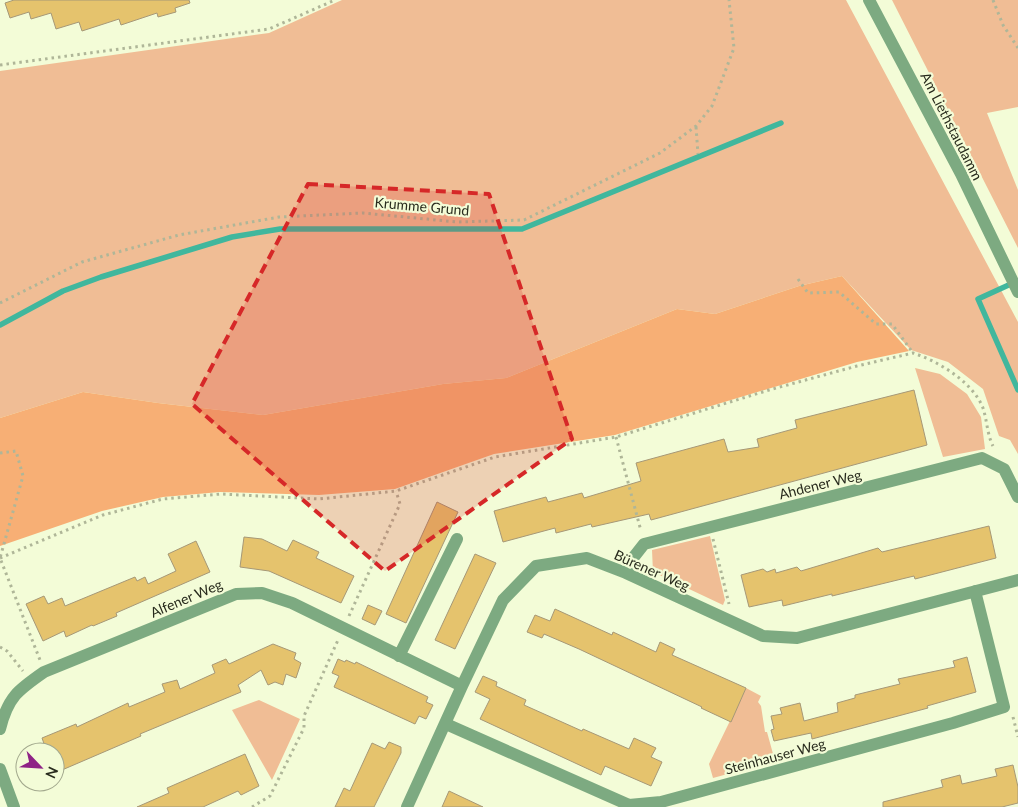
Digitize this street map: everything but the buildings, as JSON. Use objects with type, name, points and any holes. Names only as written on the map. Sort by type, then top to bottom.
[{"type":"street","name":"Am Liethstaudamm","points":[[869,0],[956,166],[1018,292]]},
{"type":"street","name":"Ahdener Weg","points":[[644,544],[982,458],[1004,469]]},
{"type":"street","points":[[1004,469],[1018,497]]},
{"type":"street","points":[[399,656],[457,539]]},
{"type":"street","points":[[626,574],[633,558],[644,544]]},
{"type":"street","name":"Bürener Weg","points":[[407,807],[503,600],[536,566],[586,558],[763,636],[797,638],[1018,580]]},
{"type":"street","name":"Steinhauser Weg","points":[[446,724],[629,805],[661,802],[953,723],[1004,707],[975,591]]},
{"type":"street","name":"Alfener Weg","points":[[0,729],[5,710],[20,689],[44,672],[236,594],[262,593],[292,603],[462,686]]},
{"type":"street","points":[[0,769],[14,807]]},
{"type":"path","points":[[0,65],[269,28],[335,0]]},
{"type":"path","name":"Krumme Grund","points":[[0,303],[82,262],[179,235],[279,216],[363,213],[457,222],[524,220],[660,153],[696,126],[712,106],[734,48],[729,0]]},
{"type":"path","points":[[993,0],[1003,25],[1018,48]]},
{"type":"path","points":[[696,126],[698,154]]},
{"type":"path","points":[[798,279],[808,293],[839,292],[876,324],[892,324],[913,352]]},
{"type":"path","points":[[0,558],[103,515],[163,499],[221,494],[319,499],[396,491],[495,457],[616,437],[778,387],[913,352],[922,355],[945,369],[970,388],[983,408],[989,438],[1004,469]]},
{"type":"path","points":[[616,437],[644,544]]},
{"type":"path","points":[[0,454],[16,451],[23,476],[0,558],[44,672]]},
{"type":"path","points":[[252,807],[270,796],[304,728],[304,716],[400,504],[396,491]]},
{"type":"path","points":[[710,527],[730,610],[726,619]]},
{"type":"path","points":[[0,647],[7,651],[22,669],[29,683]]},
{"type":"highlighted area","points":[[308,184],[489,194],[572,439],[385,571],[192,404]]},
{"type":"shaded area","points":[[342,0],[846,0],[1018,322],[1018,454],[1010,440],[999,436],[983,389],[948,362],[911,350],[842,276],[799,286],[715,314],[677,309],[506,378],[443,384],[263,415],[83,392],[0,418],[0,71],[269,33]]},
{"type":"shaded area","points":[[892,0],[1018,0],[1018,107],[987,113],[1018,190],[1018,248]]},
{"type":"shaded area","points":[[842,276],[909,351],[857,362],[615,435],[494,454],[395,489],[319,495],[220,492],[163,497],[102,511],[0,546],[0,418],[83,392],[263,415],[443,384],[506,378],[677,309],[715,314],[799,286]]},
{"type":"shaded area","points":[[915,368],[940,374],[967,394],[981,417],[985,449],[943,457]]},
{"type":"shaded area","points":[[710,536],[725,600],[723,605],[653,572],[652,550]]},
{"type":"shaded area","points":[[746,688],[761,696],[758,702],[761,706],[765,732],[767,732],[775,761],[713,778],[709,764]]},
{"type":"shaded area","points":[[259,700],[300,719],[272,780],[232,710]]},
{"type":"waterway","points":[[0,325],[63,291],[101,277],[232,237],[280,229],[522,229],[781,123]]},
{"type":"waterway","points":[[1013,283],[978,299],[1018,390]]}]
